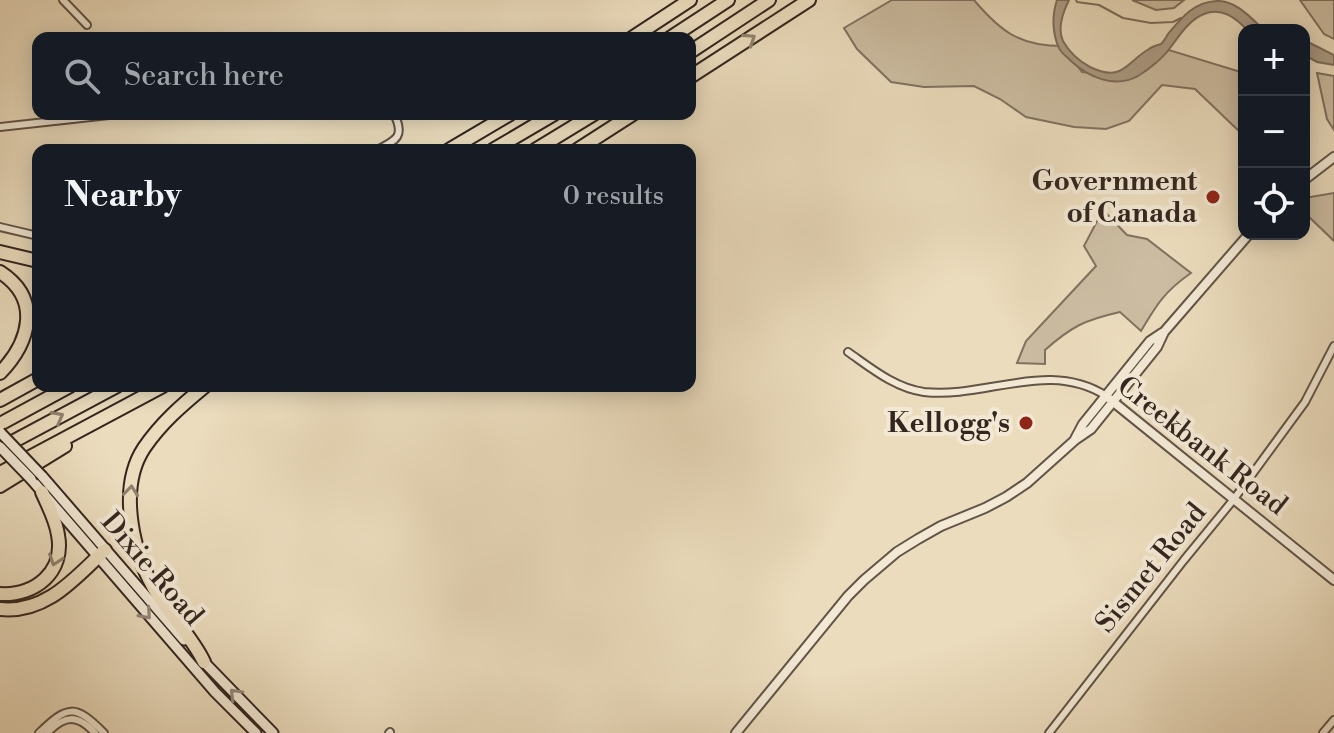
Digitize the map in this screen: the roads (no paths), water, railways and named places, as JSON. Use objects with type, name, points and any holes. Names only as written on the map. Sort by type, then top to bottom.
[{"type":"highway","points":[[641,32],[690,0]]},
{"type":"highway","points":[[679,32],[728,0]]},
{"type":"highway","points":[[696,48],[769,0]]},
{"type":"highway","points":[[696,73],[809,0]]},
{"type":"highway","points":[[459,144],[500,120]]},
{"type":"highway","points":[[503,144],[544,120]]},
{"type":"highway","points":[[545,144],[584,120]]},
{"type":"highway","points":[[586,144],[624,120]]},
{"type":"highway","points":[[0,252],[32,260]]},
{"type":"highway","points":[[0,272],[15,284],[23,296],[27,314],[18,352],[0,373]]},
{"type":"highway","points":[[0,400],[32,382]]},
{"type":"highway","points":[[0,424],[59,392]]},
{"type":"highway","points":[[0,448],[106,392]]},
{"type":"highway","points":[[0,473],[152,392]]},
{"type":"highway","points":[[198,392],[166,419],[142,450],[131,481],[129,510],[135,541],[157,594],[197,647],[204,662]]},
{"type":"highway","points":[[0,486],[63,448],[82,429]]},
{"type":"highway","points":[[0,594],[20,594],[34,588],[56,563],[58,533],[42,492]]},
{"type":"highway","points":[[0,609],[23,608],[58,594],[102,554]]},
{"type":"main road","name":"Dixie Road","points":[[0,432],[215,692],[256,733]]},
{"type":"main road","name":"Dixie Road","points":[[0,448],[36,478],[42,492],[273,733]]},
{"type":"street","points":[[63,0],[87,25]]},
{"type":"street","points":[[0,127],[64,120]]},
{"type":"street","points":[[388,144],[399,134],[397,120]]},
{"type":"street","points":[[1310,175],[1334,157]]},
{"type":"street","points":[[0,227],[32,235]]},
{"type":"street","points":[[736,733],[848,596],[879,566],[941,526],[1006,497],[1038,474],[1075,440],[1083,424],[1110,399],[1150,341],[1164,332],[1244,240]]},
{"type":"street","name":"Sismet Road","points":[[1049,733],[1234,499],[1305,402],[1334,346]]},
{"type":"street","name":"Creekbank Road","points":[[848,352],[886,378],[924,392],[954,392],[1038,380],[1086,385],[1110,399],[1334,580]]},
{"type":"street","points":[[39,733],[59,715],[71,711],[84,716],[104,733]]},
{"type":"street","points":[[47,733],[58,723],[70,719],[81,721],[95,733]]},
{"type":"street","points":[[1323,733],[1334,720]]},
{"type":"waterway","points":[[1076,0],[1099,5],[1123,18],[1151,23],[1173,22],[1181,18]]},
{"type":"place","name":"Government of Canada","points":[[1213,197]]},
{"type":"place","name":"Kellogg's","points":[[1026,423]]}]
